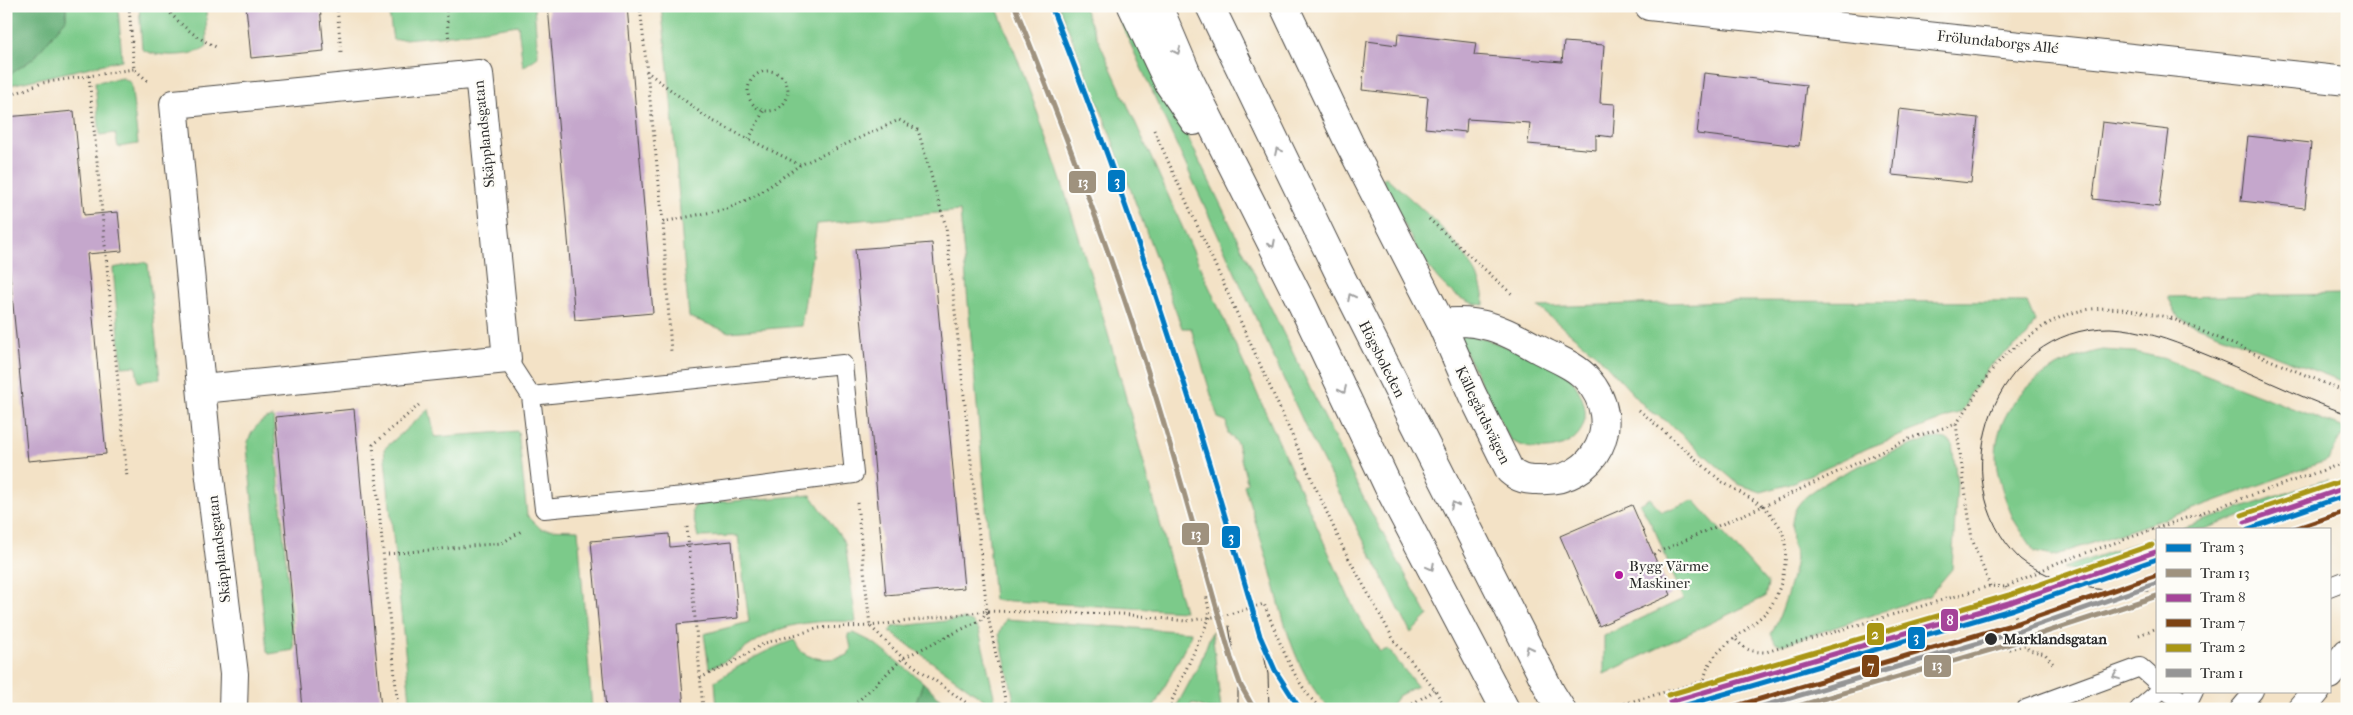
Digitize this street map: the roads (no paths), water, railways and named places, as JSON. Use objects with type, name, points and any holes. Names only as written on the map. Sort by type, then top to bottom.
[{"type":"street","points":[[1132,6],[1170,84],[1257,215]]},
{"type":"street","points":[[1158,6],[1189,79],[1303,306],[1389,488],[1505,709]]},
{"type":"street","name":"Högsboleden","points":[[1210,6],[1279,152],[1454,505],[1561,709]]},
{"type":"street","name":"Källegårdsvägen","points":[[1284,6],[1349,143],[1441,323],[1472,394],[1510,471],[1517,478],[1557,480],[1572,476],[1585,468],[1601,444],[1604,425],[1599,397],[1587,378],[1501,329],[1461,321],[1441,323]]},
{"type":"street","name":"Frölundaborgs Allé","points":[[1649,6],[2347,81]]},
{"type":"street","name":"Skäpplandsgatan","points":[[233,709],[234,674],[209,470],[174,104],[479,74],[507,359]]},
{"type":"street","points":[[202,389],[507,359]]},
{"type":"street","points":[[2330,674],[2347,653]]},
{"type":"street","points":[[2302,709],[2315,692]]},
{"type":"lane","points":[[507,359],[531,396],[544,510],[684,496],[854,474],[843,364],[531,396]]},
{"type":"lane","points":[[2330,586],[2347,580]]},
{"type":"lane","points":[[2026,709],[2156,660]]},
{"type":"lane","points":[[2140,667],[2156,681]]},
{"type":"lane","points":[[2139,709],[2159,692]]},
{"type":"lane","points":[[2168,692],[2180,700],[2184,709]]},
{"type":"lane","points":[[2184,709],[2193,692]]},
{"type":"lane","points":[[2240,709],[2253,692]]},
{"type":"tram line","name":"3","points":[[1051,6],[1110,161],[1163,318],[1189,397],[1260,636],[1275,670],[1300,709]]},
{"type":"tram line","name":"13","points":[[1016,9],[1082,180],[1128,310],[1166,429],[1231,658],[1241,686],[1254,709]]},
{"type":"tram line","points":[[2149,591],[2096,589],[2071,584],[2046,574],[2020,559],[1996,526],[1984,489],[1982,451],[1991,414],[2009,380],[2036,353],[2070,334],[2110,328],[2132,330],[2187,347],[2347,414]]},
{"type":"tram line","name":"2","points":[[2242,515],[2342,481]]},
{"type":"tram line","name":"8","points":[[2245,522],[2345,488]]},
{"type":"tram line","name":"3","points":[[2251,528],[2347,495]]},
{"type":"tram line","name":"7","points":[[2297,528],[2347,511]]},
{"type":"tram line","name":"2","points":[[1668,695],[2009,595],[2152,545]]},
{"type":"tram line","name":"8","points":[[1670,702],[2012,602],[2155,552]]},
{"type":"tram line","name":"3","points":[[1673,709],[2014,609],[2156,559]]},
{"type":"tram line","name":"7","points":[[1726,709],[2018,623],[2156,575]]},
{"type":"tram line","name":"1","points":[[1753,709],[2020,631],[2156,583]]},
{"type":"tram line","name":"13","points":[[1788,709],[1994,649],[2156,596]]},
{"type":"tram line","points":[[1229,626],[1238,682],[1238,709]]},
{"type":"tram line","points":[[1260,636],[1268,674],[1269,709]]},
{"type":"place","name":"Bygg Värme Maskiner","points":[[1619,575]]},
{"type":"place","name":"Marklandsgatan","points":[[1991,639]]}]
